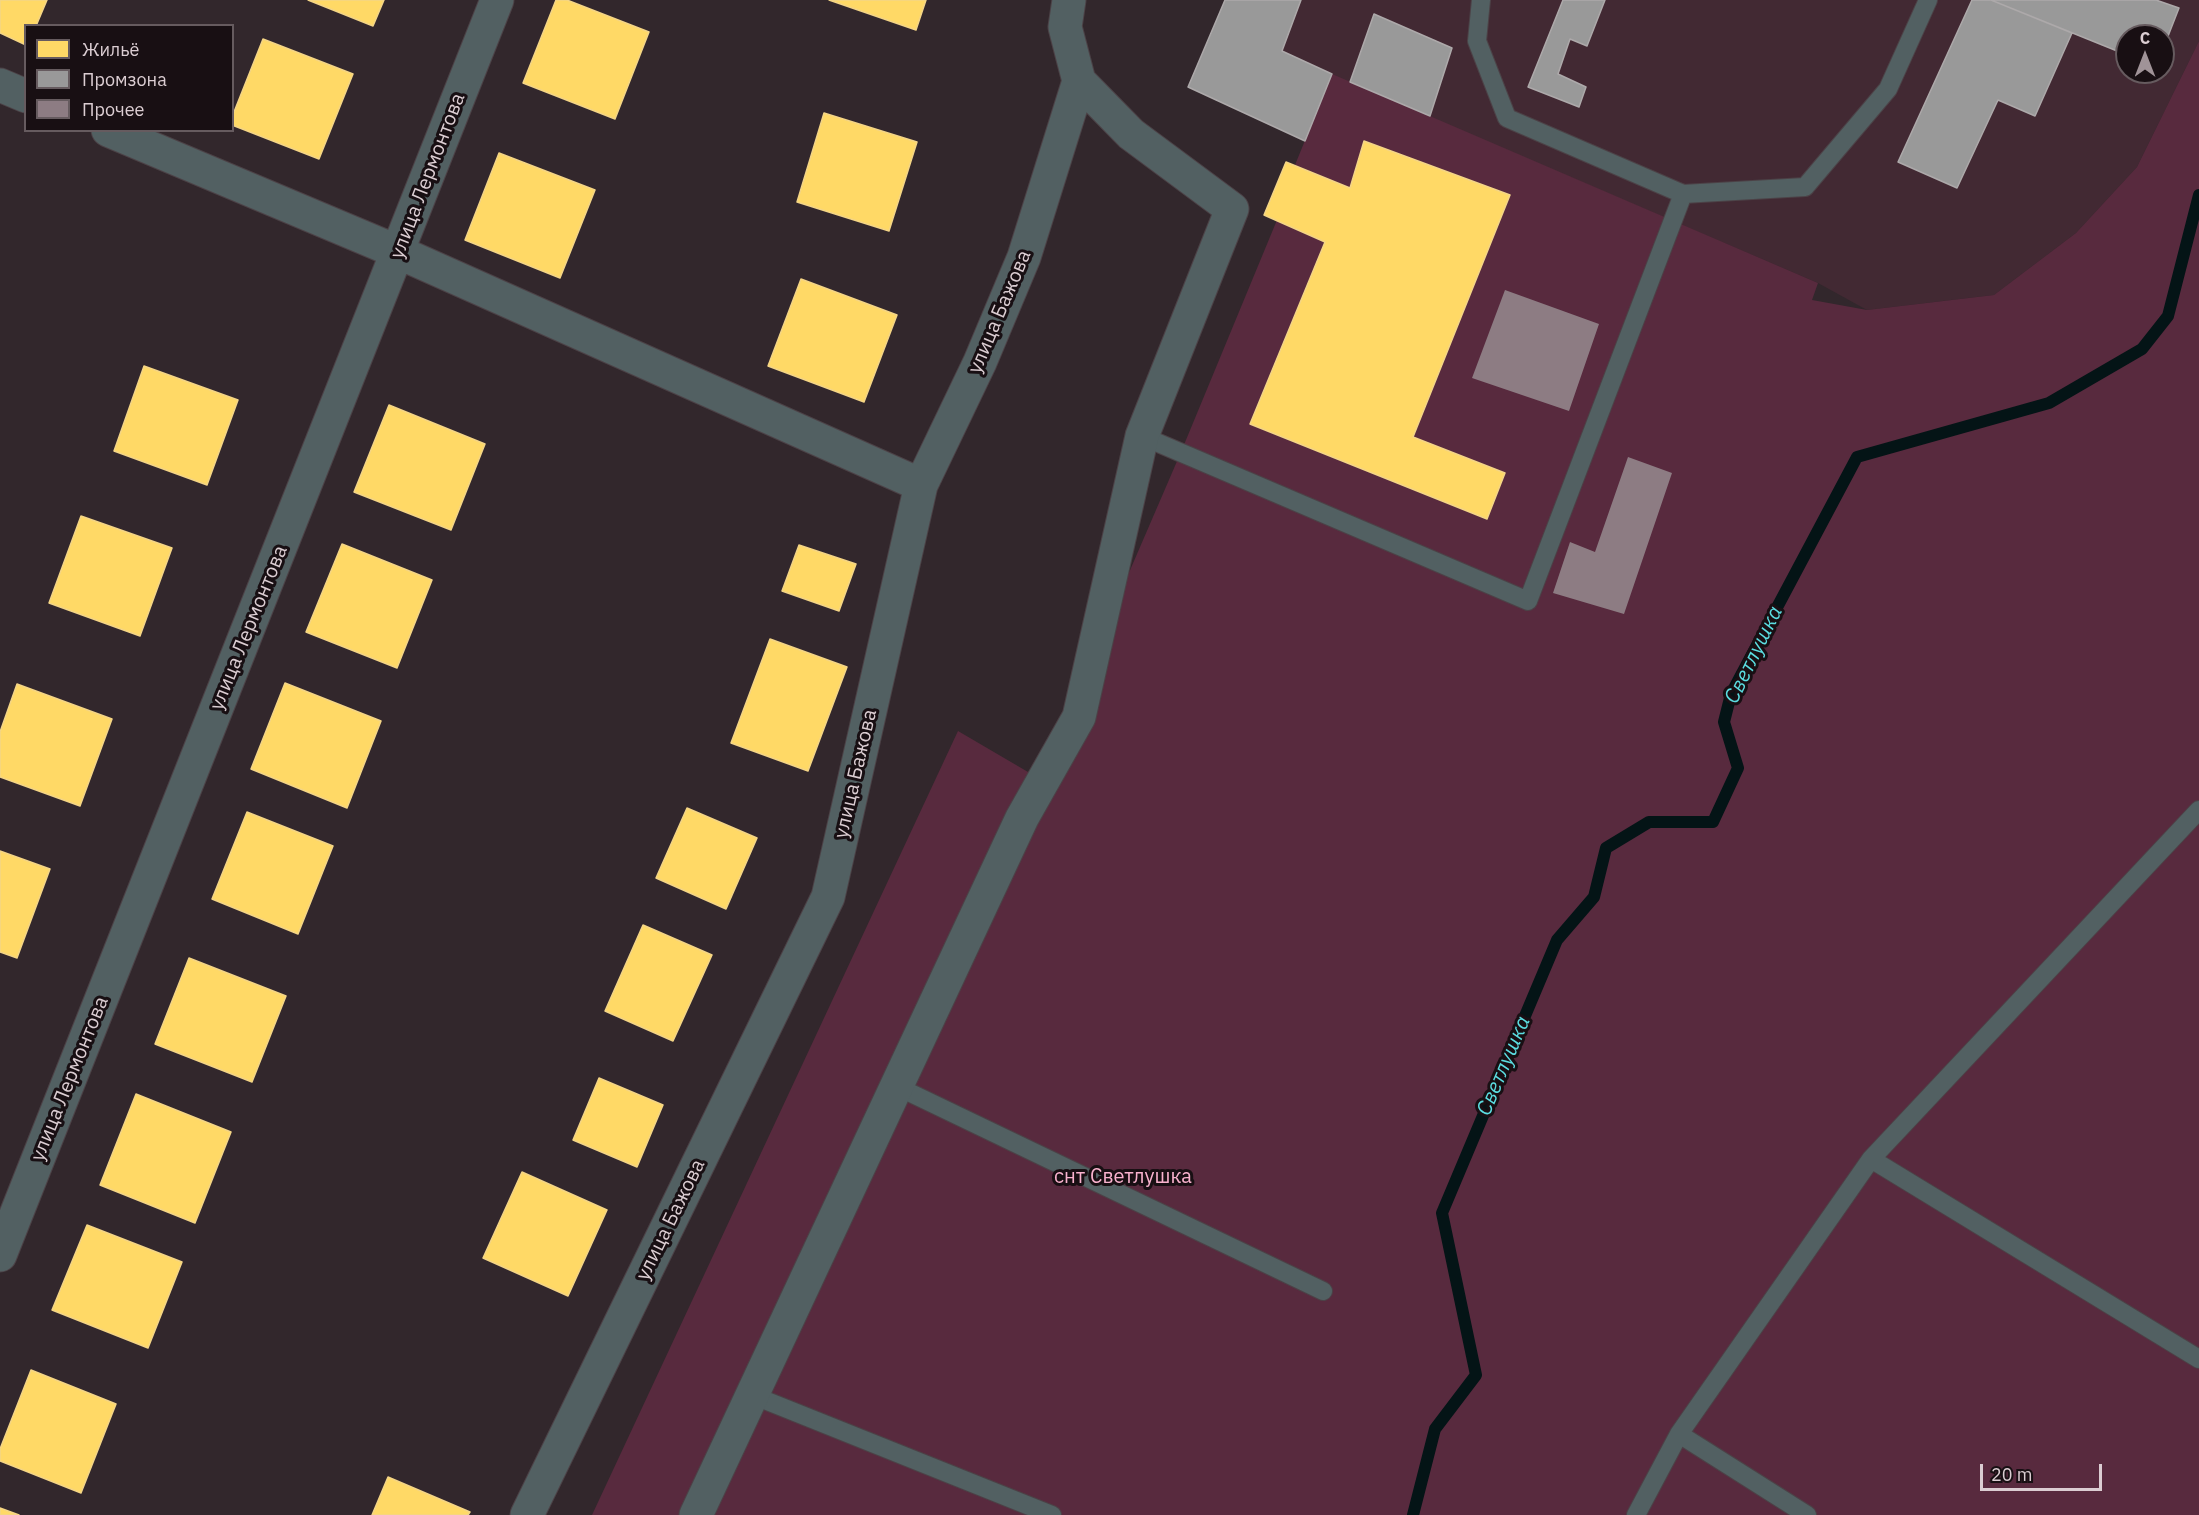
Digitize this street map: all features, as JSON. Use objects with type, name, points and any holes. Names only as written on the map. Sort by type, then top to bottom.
[{"type":"street","name":"улица Лермонтова","points":[[0,1255],[497,0]]},
{"type":"street","points":[[696,1515],[1022,818],[1080,717],[1142,436],[1232,209],[1131,134],[1080,81],[1065,27],[1069,0]]},
{"type":"street","name":"улица Бажова","points":[[527,1515],[828,897],[921,485],[980,362],[1024,257],[1080,81]]},
{"type":"street","points":[[0,85],[24,95]]},
{"type":"street","points":[[113,132],[398,252],[921,485]]},
{"type":"lane","points":[[1481,0],[1478,41],[1507,118],[1683,194],[1805,187],[1888,89],[1928,0]]},
{"type":"lane","points":[[1142,436],[1528,601],[1683,194]]},
{"type":"lane","points":[[1636,1515],[1679,1434],[1871,1159],[2199,810]]},
{"type":"lane","points":[[896,1086],[1323,1291]]},
{"type":"lane","points":[[1871,1159],[2199,1359]]},
{"type":"lane","points":[[752,1395],[1052,1515]]},
{"type":"lane","points":[[1679,1434],[1807,1515]]},
{"type":"shaded area","points":[[1225,0],[2199,0],[2199,41],[2137,167],[2076,233],[1994,295],[1867,310],[1818,283],[1331,75],[1305,141],[1188,87]]},
{"type":"green space","name":"снт Светлушка","points":[[2199,41],[2199,1515],[592,1515],[958,731],[1040,779],[1181,452],[1277,220],[1264,215],[1286,162],[1295,165],[1332,74],[1818,283],[1812,300],[1867,310],[1994,295],[2076,233],[2137,167]]},
{"type":"building: Жильё","points":[[0,0],[47,0],[37,24],[24,24],[24,44],[0,33]]},
{"type":"building: Жильё","points":[[308,0],[384,0],[373,26]]},
{"type":"building: Жильё","points":[[556,0],[567,0],[649,32],[615,119],[523,83]]},
{"type":"building: Жильё","points":[[829,0],[926,0],[916,30]]},
{"type":"building: Жильё","points":[[263,39],[353,74],[319,159],[234,126],[234,112]]},
{"type":"building: Жильё","points":[[824,113],[917,142],[889,231],[797,202]]},
{"type":"building: Жильё","points":[[1364,141],[1510,195],[1413,437],[1505,473],[1487,519],[1250,424],[1325,242],[1264,215],[1286,162],[1350,188]]},
{"type":"building: Жильё","points":[[499,153],[595,190],[560,278],[465,240]]},
{"type":"building: Жильё","points":[[801,279],[897,315],[864,402],[768,366]]},
{"type":"building: Жильё","points":[[144,366],[238,400],[207,485],[114,451]]},
{"type":"building: Жильё","points":[[389,405],[485,444],[451,530],[354,492]]},
{"type":"building: Жильё","points":[[81,516],[172,548],[140,636],[49,603]]},
{"type":"building: Жильё","points":[[342,544],[432,580],[397,668],[306,632]]},
{"type":"building: Жильё","points":[[799,545],[856,564],[839,611],[782,591]]},
{"type":"building: Жильё","points":[[770,639],[847,667],[808,771],[731,743]]},
{"type":"building: Жильё","points":[[285,683],[381,721],[347,808],[251,769]]},
{"type":"building: Жильё","points":[[17,684],[112,719],[80,806],[0,777],[0,732]]},
{"type":"building: Жильё","points":[[687,808],[757,838],[726,909],[656,878]]},
{"type":"building: Жильё","points":[[247,812],[333,846],[298,934],[212,899]]},
{"type":"building: Жильё","points":[[0,851],[50,869],[17,958],[0,952]]},
{"type":"building: Жильё","points":[[643,925],[712,955],[673,1041],[605,1011]]},
{"type":"building: Жильё","points":[[189,958],[286,996],[252,1082],[155,1044]]},
{"type":"building: Жильё","points":[[599,1078],[663,1105],[637,1167],[573,1140]]},
{"type":"building: Жильё","points":[[136,1094],[231,1132],[195,1223],[100,1185]]},
{"type":"building: Жильё","points":[[522,1172],[607,1210],[568,1296],[483,1258]]},
{"type":"building: Жильё","points":[[87,1225],[182,1262],[148,1348],[52,1310]]},
{"type":"building: Жильё","points":[[31,1370],[116,1404],[81,1493],[0,1461],[0,1449]]},
{"type":"building: Жильё","points":[[388,1477],[470,1512],[468,1515],[372,1515]]},
{"type":"building: Жильё","points":[[0,1508],[19,1515],[0,1515]]},
{"type":"building: Промзона","points":[[1225,0],[1301,0],[1282,51],[1332,74],[1305,141],[1188,87]]},
{"type":"building: Промзона","points":[[1563,0],[1605,0],[1587,46],[1570,39],[1558,74],[1586,87],[1579,107],[1528,87]]},
{"type":"building: Промзона","points":[[1972,0],[1991,0],[2072,33],[2035,116],[1998,100],[1957,188],[1898,162]]},
{"type":"building: Промзона","points":[[1991,0],[2156,0],[2179,8],[2173,24],[2115,24],[2115,50]]},
{"type":"building: Промзона","points":[[1374,14],[1452,48],[1430,116],[1350,82]]},
{"type":"building: Прочее","points":[[1505,290],[1599,324],[1569,411],[1472,378]]},
{"type":"building: Прочее","points":[[1628,457],[1672,473],[1624,614],[1553,593],[1570,542],[1595,552]]},
{"type":"waterway","name":"Светлушка","points":[[1413,1515],[1435,1429],[1476,1375],[1442,1213],[1557,940],[1594,897],[1606,848],[1649,822],[1713,822],[1738,768],[1724,722],[1731,694],[1857,457],[2049,403],[2142,349],[2168,316],[2199,195]]}]
